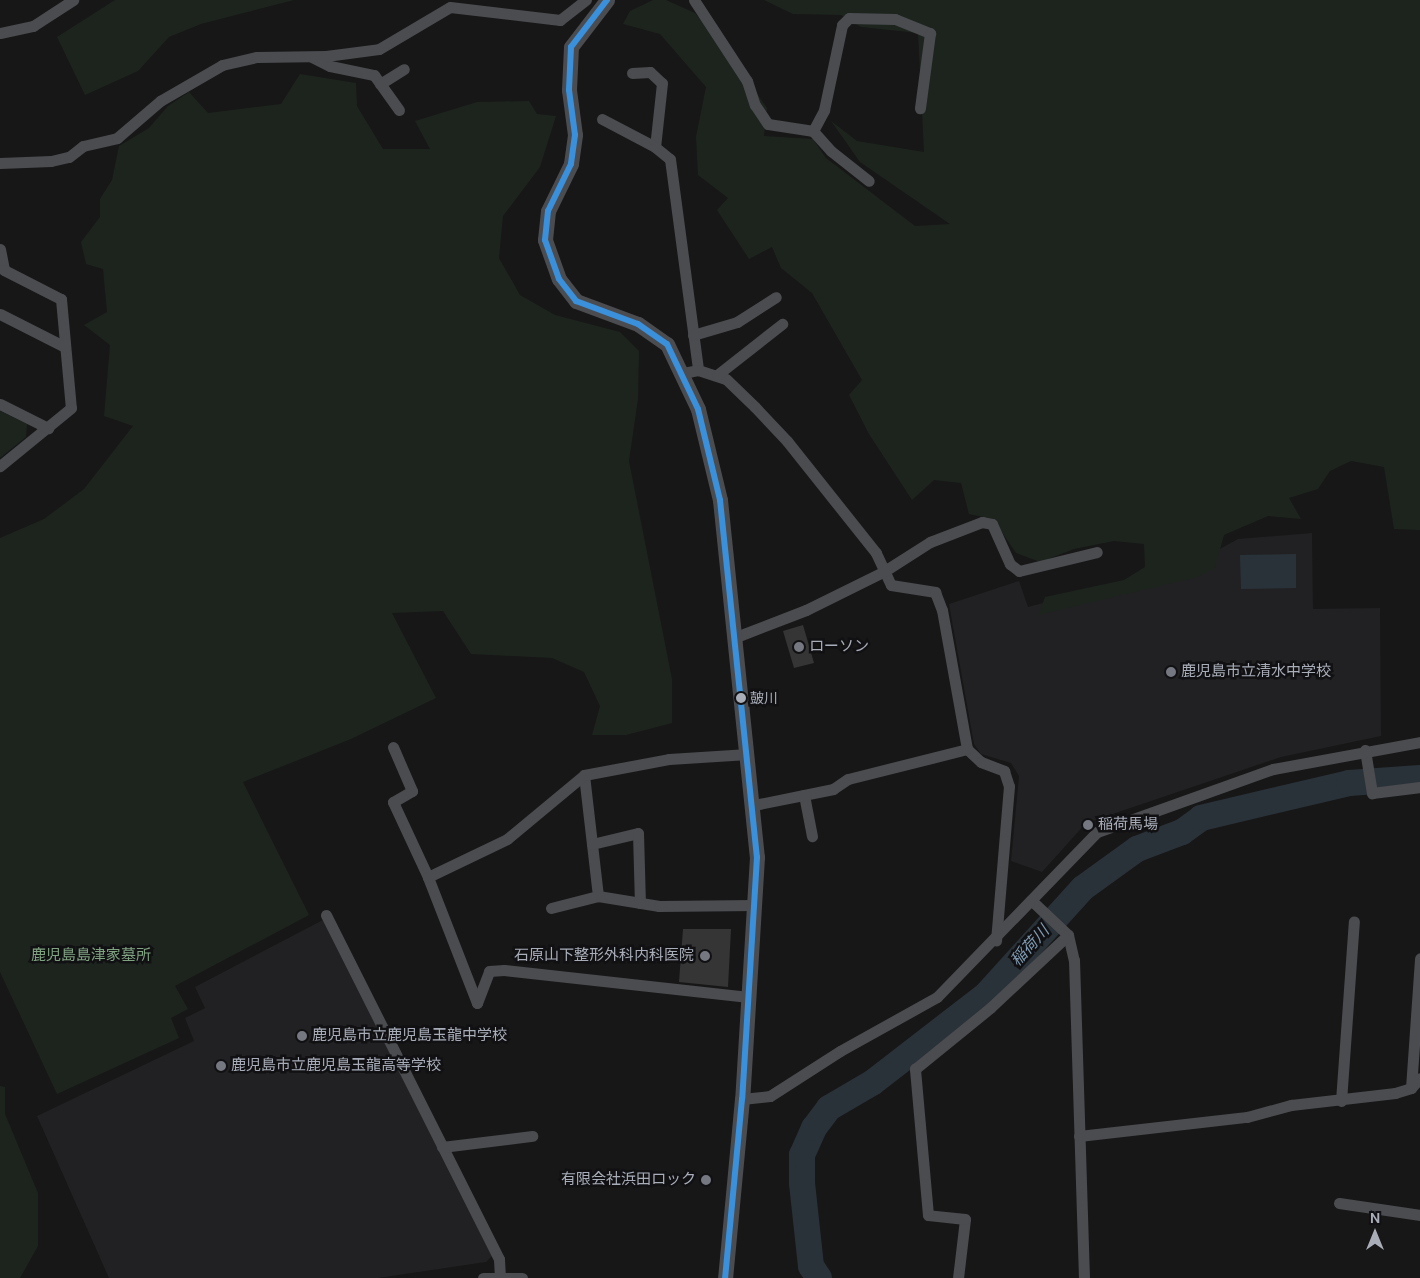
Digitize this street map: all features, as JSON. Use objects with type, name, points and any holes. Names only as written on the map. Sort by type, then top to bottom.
[{"type":"street","points":[[0,33],[33,26],[73,0]]},
{"type":"street","points":[[0,163],[51,161],[69,157],[83,146],[118,138],[160,101],[222,66],[257,57],[310,56],[379,49],[450,7],[560,20],[586,0]]},
{"type":"street","points":[[607,0],[571,47],[569,90],[575,135],[571,164],[548,211],[545,240],[559,279],[576,301],[651,331],[667,344],[690,371],[717,375],[726,379],[787,440],[876,553],[883,572],[891,585],[902,590],[928,588],[935,592],[942,610],[967,749],[981,762],[1004,770],[1009,786],[996,940]]},
{"type":"street","points":[[694,0],[747,81],[755,105],[768,124],[813,131],[831,151],[869,181]]},
{"type":"street","points":[[813,131],[824,110],[842,25],[849,18],[895,20],[930,33],[920,108]]},
{"type":"street","points":[[310,56],[330,66],[374,75],[400,110]]},
{"type":"street","points":[[380,84],[404,69]]},
{"type":"street","points":[[632,73],[650,72],[662,83],[655,147]]},
{"type":"street","points":[[602,119],[655,147],[670,159],[693,335],[690,371],[720,500],[754,805],[755,905],[742,1099],[725,1278]]},
{"type":"street","points":[[0,249],[4,270],[61,299],[71,408],[0,466]]},
{"type":"street","points":[[693,335],[737,322],[776,297]]},
{"type":"street","points":[[0,314],[66,347]]},
{"type":"street","points":[[717,375],[782,324]]},
{"type":"street","points":[[0,404],[48,428]]},
{"type":"street","points":[[736,637],[806,610],[883,572],[930,542],[982,522],[992,524],[1010,564],[1019,571],[1096,552]]},
{"type":"street","points":[[742,1099],[770,1096],[840,1051],[937,997],[1034,902],[1097,832],[1273,769],[1365,750],[1420,742]]},
{"type":"street","points":[[392,747],[412,791],[393,802],[428,877],[477,1003],[489,972],[504,970],[749,997]]},
{"type":"street","points":[[754,805],[833,789],[848,779],[967,749]]},
{"type":"street","points":[[1365,750],[1372,793],[1420,787]]},
{"type":"street","points":[[428,877],[507,839],[584,775],[669,759],[748,754]]},
{"type":"street","points":[[584,775],[598,896]]},
{"type":"street","points":[[804,795],[812,836]]},
{"type":"street","points":[[592,844],[638,834],[640,903]]},
{"type":"street","points":[[551,908],[598,896],[640,903],[755,905]]},
{"type":"street","points":[[1034,902],[1066,933],[1074,960],[1084,1278]]},
{"type":"street","points":[[326,915],[499,1259],[500,1276]]},
{"type":"street","points":[[1341,1101],[1354,921]]},
{"type":"street","points":[[958,1278],[965,1219],[928,1215],[915,1069],[990,1008],[1066,933]]},
{"type":"street","points":[[1411,1088],[1420,958]]},
{"type":"street","points":[[1079,1136],[1247,1117],[1291,1104],[1341,1101],[1411,1088],[1420,1078]]},
{"type":"street","points":[[442,1147],[532,1136]]},
{"type":"street","points":[[1338,1203],[1420,1215]]},
{"type":"street","points":[[483,1278],[500,1276],[522,1278]]},
{"type":"shaded area","name":"鹿児島市立清水中学校","points":[[1312,533],[1313,609],[1380,608],[1381,736],[1281,757],[1086,823],[1042,872],[1011,861],[1019,776],[1011,763],[981,754],[974,744],[949,604],[1019,581],[1028,607],[1198,561],[1238,539]]},
{"type":"shaded area","points":[[1296,554],[1296,588],[1241,589],[1240,555]]},
{"type":"shaded area","points":[[323,920],[492,1256],[486,1262],[378,1278],[109,1278],[37,1116],[194,1041],[185,1018],[205,1008],[195,987]]},
{"type":"green space","points":[[115,0],[294,0],[201,24],[169,37],[138,71],[85,95],[57,37]]},
{"type":"green space","points":[[653,0],[666,0],[695,13],[724,47],[767,108],[764,136],[813,139],[826,158],[915,226],[950,224],[860,162],[831,121],[857,141],[924,152],[918,33],[861,27],[841,15],[793,14],[764,0],[1420,0],[1420,530],[1394,529],[1384,467],[1351,461],[1330,471],[1318,489],[1289,498],[1301,519],[1268,516],[1224,535],[1215,568],[1198,577],[1038,615],[1045,597],[1124,580],[1145,567],[1144,544],[1114,541],[1074,549],[1040,562],[1016,553],[993,519],[969,514],[961,483],[934,480],[912,500],[869,434],[849,395],[862,380],[812,293],[781,268],[772,247],[749,259],[717,210],[728,198],[698,175],[696,137],[706,87],[660,34],[623,24],[630,11]]},
{"type":"green space","name":"鹿児島島津家墓所","points":[[300,74],[356,83],[357,106],[383,149],[430,149],[415,121],[477,102],[529,101],[537,114],[556,116],[540,167],[503,216],[499,258],[520,295],[555,315],[620,332],[639,351],[638,399],[629,461],[672,679],[672,723],[626,735],[592,735],[600,706],[584,672],[552,658],[471,654],[443,611],[392,613],[436,698],[351,739],[243,782],[309,915],[175,986],[188,1009],[171,1018],[179,1038],[57,1094],[0,972],[0,538],[44,519],[84,489],[133,426],[104,416],[110,345],[84,325],[107,312],[103,269],[86,264],[81,242],[100,217],[100,199],[112,180],[119,146],[149,128],[168,106],[189,92],[208,113],[281,104]]},
{"type":"green space","points":[[0,411],[27,424],[26,437],[0,458]]},
{"type":"green space","points":[[0,1086],[5,1087],[5,1114],[38,1193],[38,1246],[20,1278],[0,1278]]},
{"type":"building","name":"ローソン","points":[[803,625],[814,663],[794,668],[783,631]]},
{"type":"building","name":"石原山下整形外科内科医院","points":[[683,929],[731,929],[728,987],[679,982]]},
{"type":"waterway","name":"稲荷川","points":[[819,1278],[811,1266],[802,1183],[802,1155],[814,1128],[829,1108],[872,1083],[986,995],[1083,888],[1137,849],[1182,832],[1201,818],[1349,783],[1420,778]]},
{"type":"transit line","points":[[607,0],[571,47],[569,90],[575,135],[571,164],[548,211],[545,240],[559,279],[576,301],[638,324],[667,344],[698,409],[720,500],[757,857],[742,1099],[725,1278]]},
{"type":"place","name":"ローソン","points":[[799,647]]},
{"type":"place","name":"鹿児島市立清水中学校","points":[[1171,672]]},
{"type":"place","name":"皷川","points":[[741,698]]},
{"type":"place","name":"稲荷馬場","points":[[1088,825]]},
{"type":"place","name":"石原山下整形外科内科医院","points":[[705,956]]},
{"type":"place","name":"鹿児島市立鹿児島玉龍中学校","points":[[302,1036]]},
{"type":"place","name":"鹿児島市立鹿児島玉龍高等学校","points":[[221,1066]]},
{"type":"place","name":"有限会社浜田ロック","points":[[706,1180]]}]
